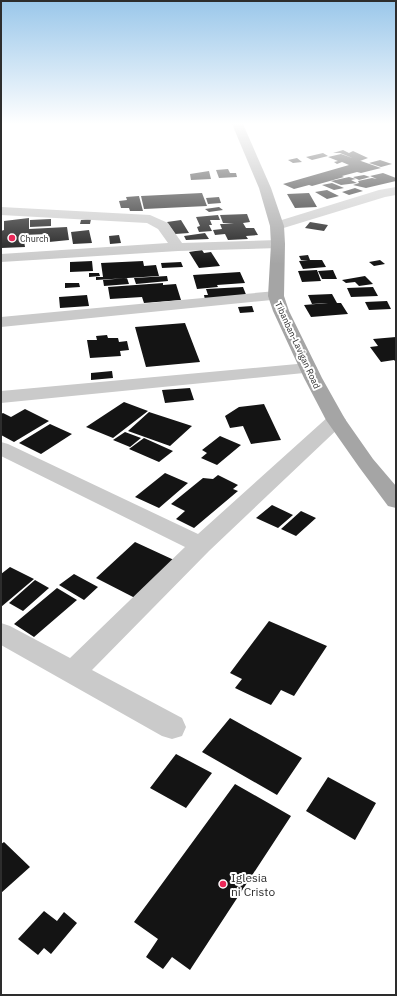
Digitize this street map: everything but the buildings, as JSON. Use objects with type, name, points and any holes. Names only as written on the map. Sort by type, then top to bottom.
[{"type":"main road","name":"Tibanban-Lavigan Road","points":[[257,170],[265,188],[277,226],[278,244],[276,296],[281,311],[308,368],[336,420],[366,463],[396,501]]},
{"type":"street","points":[[277,226],[396,190]]},
{"type":"street","points":[[1,212],[150,219],[163,226],[178,247]]},
{"type":"street","points":[[1,258],[178,247],[278,244]]},
{"type":"street","points":[[1,322],[276,296]]},
{"type":"street","points":[[1,397],[308,368]]},
{"type":"street","points":[[73,672],[201,545],[336,420]]},
{"type":"street","points":[[1,448],[201,545]]},
{"type":"street","points":[[1,633],[172,727]]},
{"type":"place","name":"Church","points":[[12,238]]},
{"type":"place","name":"Iglesia ni Cristo","points":[[223,884]]}]
